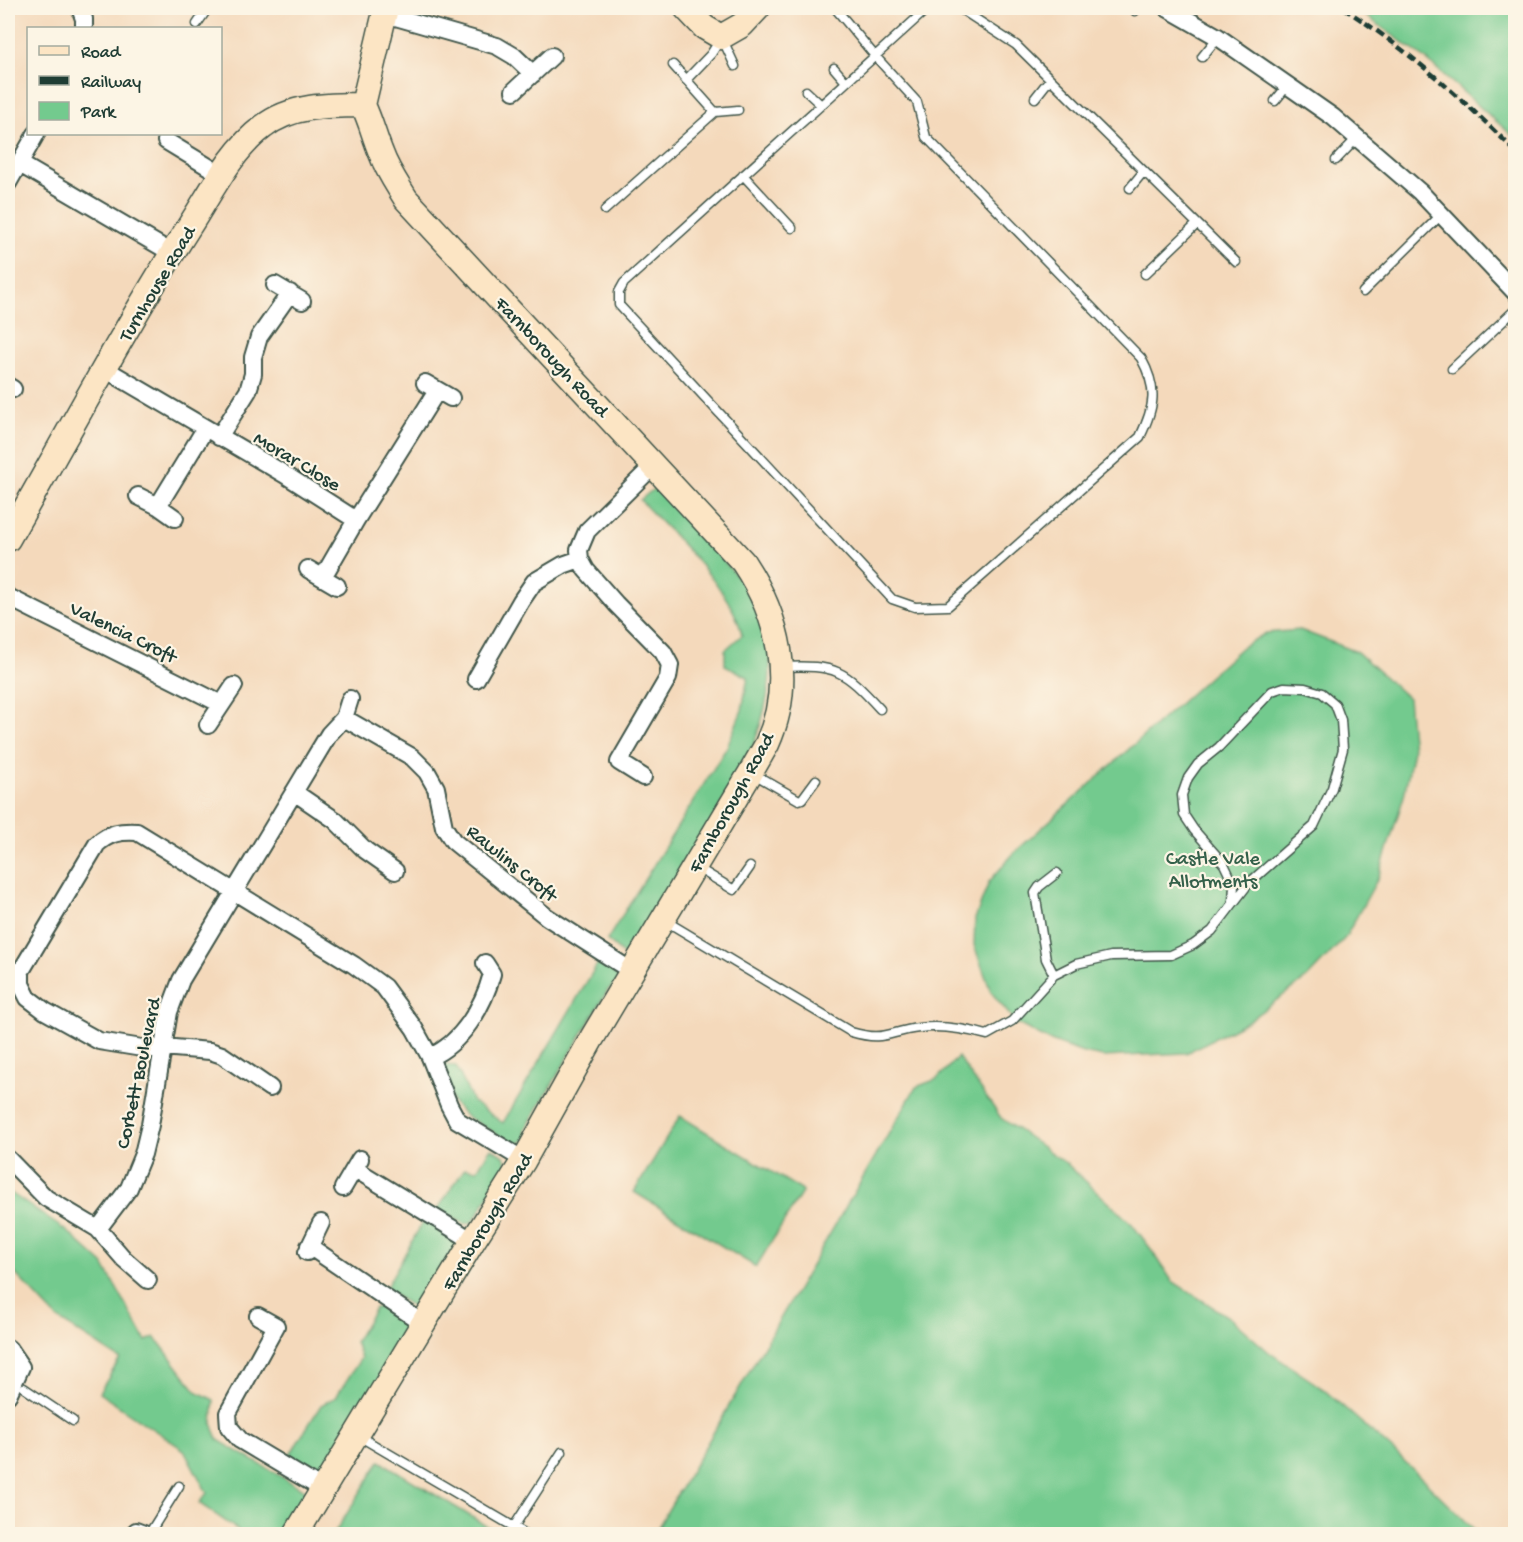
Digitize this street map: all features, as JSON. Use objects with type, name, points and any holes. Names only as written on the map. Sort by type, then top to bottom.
[{"type":"street","points":[[80,8],[84,27]]},
{"type":"street","points":[[686,8],[704,27],[721,37],[742,25],[758,8]]},
{"type":"street","points":[[1167,8],[1218,37],[1333,117],[1420,192],[1515,293]]},
{"type":"street","points":[[363,105],[386,10],[497,46],[514,56],[533,74]]},
{"type":"street","points":[[514,91],[552,56]]},
{"type":"street","name":"Turnhouse Road","points":[[8,539],[172,253],[242,145],[264,126],[285,114],[321,106],[363,105]]},
{"type":"street","name":"Farnborough Road","points":[[296,1534],[524,1160],[592,1038],[751,772],[767,743],[778,709],[782,667],[776,635],[758,585],[743,562],[406,199],[381,153],[373,124],[363,105]]},
{"type":"street","points":[[8,183],[35,135]]},
{"type":"street","points":[[166,141],[222,174]]},
{"type":"street","points":[[20,164],[172,253]]},
{"type":"street","points":[[158,506],[212,433],[248,391],[253,374],[253,357],[259,337],[289,293]]},
{"type":"street","name":"Morar Close","points":[[105,369],[284,474],[356,520]]},
{"type":"street","points":[[323,577],[356,520],[438,391]]},
{"type":"street","points":[[643,777],[620,762],[668,678],[670,665],[663,652],[586,570],[580,559],[579,550],[587,531],[654,465]]},
{"type":"street","points":[[138,496],[175,518]]},
{"type":"street","points":[[476,679],[534,582],[563,565],[580,559]]},
{"type":"street","name":"Valencia Croft","points":[[8,597],[221,704]]},
{"type":"street","points":[[208,724],[234,686]]},
{"type":"street","points":[[344,718],[350,699]]},
{"type":"street","name":"Corbett Boulevard","points":[[98,1229],[129,1188],[143,1154],[157,1088],[168,1012],[181,980],[329,734],[344,718]]},
{"type":"street","name":"Rawlins Croft","points":[[344,718],[412,757],[427,772],[436,788],[444,827],[453,841],[547,917],[633,972]]},
{"type":"street","points":[[294,792],[335,820],[365,850],[395,871]]},
{"type":"street","points":[[270,1088],[222,1055],[210,1051],[162,1047],[148,1049],[99,1041],[45,1011],[27,998],[21,984],[21,971],[97,844],[106,836],[122,831],[137,832],[354,965],[366,979],[384,987],[400,1006],[430,1057],[449,1106],[458,1120],[524,1160]]},
{"type":"street","points":[[430,1057],[445,1050],[458,1039],[487,993],[492,974],[484,963]]},
{"type":"street","points":[[8,1159],[46,1198],[98,1229],[124,1259],[148,1281]]},
{"type":"street","points":[[343,1188],[357,1164],[473,1241]]},
{"type":"street","points":[[321,1223],[308,1249],[424,1324]]},
{"type":"street","points":[[258,1316],[276,1326],[228,1413],[229,1427],[240,1440],[324,1490]]},
{"type":"street","points":[[8,1348],[21,1367],[15,1389]]},
{"type":"lane","points":[[197,24],[208,8]]},
{"type":"lane","points":[[835,8],[875,56],[917,102],[926,137],[1141,358],[1152,378],[1152,413],[1140,437],[948,606],[915,607],[892,599],[619,305],[619,292],[624,283],[743,175],[821,105],[846,82],[875,56],[928,8]]},
{"type":"lane","points":[[959,8],[1016,45],[1236,262]]},
{"type":"lane","points":[[721,37],[735,66]]},
{"type":"lane","points":[[686,80],[711,54],[721,37]]},
{"type":"lane","points":[[1203,57],[1218,37]]},
{"type":"lane","points":[[673,65],[715,112]]},
{"type":"lane","points":[[834,68],[846,82]]},
{"type":"lane","points":[[1035,98],[1050,79]]},
{"type":"lane","points":[[1275,101],[1288,84]]},
{"type":"lane","points":[[806,91],[821,105]]},
{"type":"lane","points":[[605,210],[715,112],[738,110]]},
{"type":"lane","points":[[1336,160],[1358,138]]},
{"type":"lane","points":[[1130,188],[1144,171]]},
{"type":"lane","points":[[743,175],[792,228]]},
{"type":"lane","points":[[1362,292],[1442,214]]},
{"type":"lane","points":[[1145,274],[1197,224]]},
{"type":"lane","points":[[1452,369],[1515,309]]},
{"type":"lane","points":[[782,667],[815,666],[837,670],[857,685],[880,709]]},
{"type":"lane","points":[[664,919],[851,1032],[869,1037],[885,1037],[918,1028],[961,1028],[987,1035],[1012,1021],[1054,975],[1077,964],[1111,956],[1171,955],[1193,945],[1212,931],[1249,883],[1314,826],[1332,788],[1343,749],[1341,720],[1335,705],[1322,693],[1305,688],[1284,687],[1272,691],[1219,747],[1198,764],[1188,778],[1182,795],[1184,815],[1224,864],[1234,885],[1233,901]]},
{"type":"lane","points":[[751,772],[799,800],[816,780]]},
{"type":"lane","points":[[695,866],[734,890],[750,867]]},
{"type":"lane","points":[[1054,975],[1046,959],[1035,893],[1057,873]]},
{"type":"lane","points":[[15,1389],[73,1420]]},
{"type":"lane","points":[[357,1435],[526,1534]]},
{"type":"lane","points":[[513,1528],[562,1452]]},
{"type":"lane","points":[[143,1533],[179,1486]]},
{"type":"green space","points":[[1355,8],[1515,8],[1515,138],[1427,60]]},
{"type":"green space","points":[[656,487],[663,490],[741,581],[750,586],[767,632],[770,669],[764,713],[750,755],[636,954],[626,957],[607,940],[727,747],[742,710],[748,677],[725,665],[725,650],[742,635],[727,599],[700,563],[640,500]]},
{"type":"green space","name":"Castle Vale Allotments","points":[[1300,630],[1357,652],[1408,698],[1413,750],[1404,796],[1378,878],[1345,938],[1307,978],[1248,1021],[1186,1053],[1103,1057],[1083,1053],[1048,1040],[1016,1023],[991,992],[974,945],[975,919],[989,882],[1014,853],[1242,647],[1266,633]]},
{"type":"green space","points":[[598,963],[614,972],[619,980],[608,990],[525,1130],[527,1139],[515,1145],[464,1115],[452,1101],[444,1065],[456,1066],[473,1102],[503,1123]]},
{"type":"green space","points":[[958,1057],[1001,1118],[1067,1164],[1132,1224],[1172,1281],[1230,1318],[1270,1353],[1322,1388],[1397,1454],[1479,1534],[654,1534],[916,1087],[937,1079]]},
{"type":"green space","points":[[680,1116],[803,1191],[756,1267],[634,1192]]},
{"type":"green space","points":[[491,1148],[504,1156],[507,1165],[473,1222],[465,1224],[437,1210],[465,1168],[477,1170]]},
{"type":"green space","points":[[8,1191],[68,1232],[103,1264],[146,1341],[155,1337],[196,1391],[214,1400],[212,1423],[218,1440],[308,1492],[283,1534],[244,1534],[199,1503],[207,1493],[184,1450],[99,1393],[120,1359],[58,1319],[8,1266]]},
{"type":"green space","points":[[424,1220],[456,1239],[459,1248],[424,1306],[414,1308],[385,1289]]},
{"type":"green space","points":[[384,1306],[408,1323],[410,1331],[322,1476],[315,1476],[286,1461],[321,1405],[336,1397],[361,1358],[355,1342],[375,1308]]},
{"type":"green space","points":[[380,1461],[500,1534],[334,1534]]},
{"type":"railway","points":[[1343,8],[1389,40],[1434,76],[1516,152]]}]
